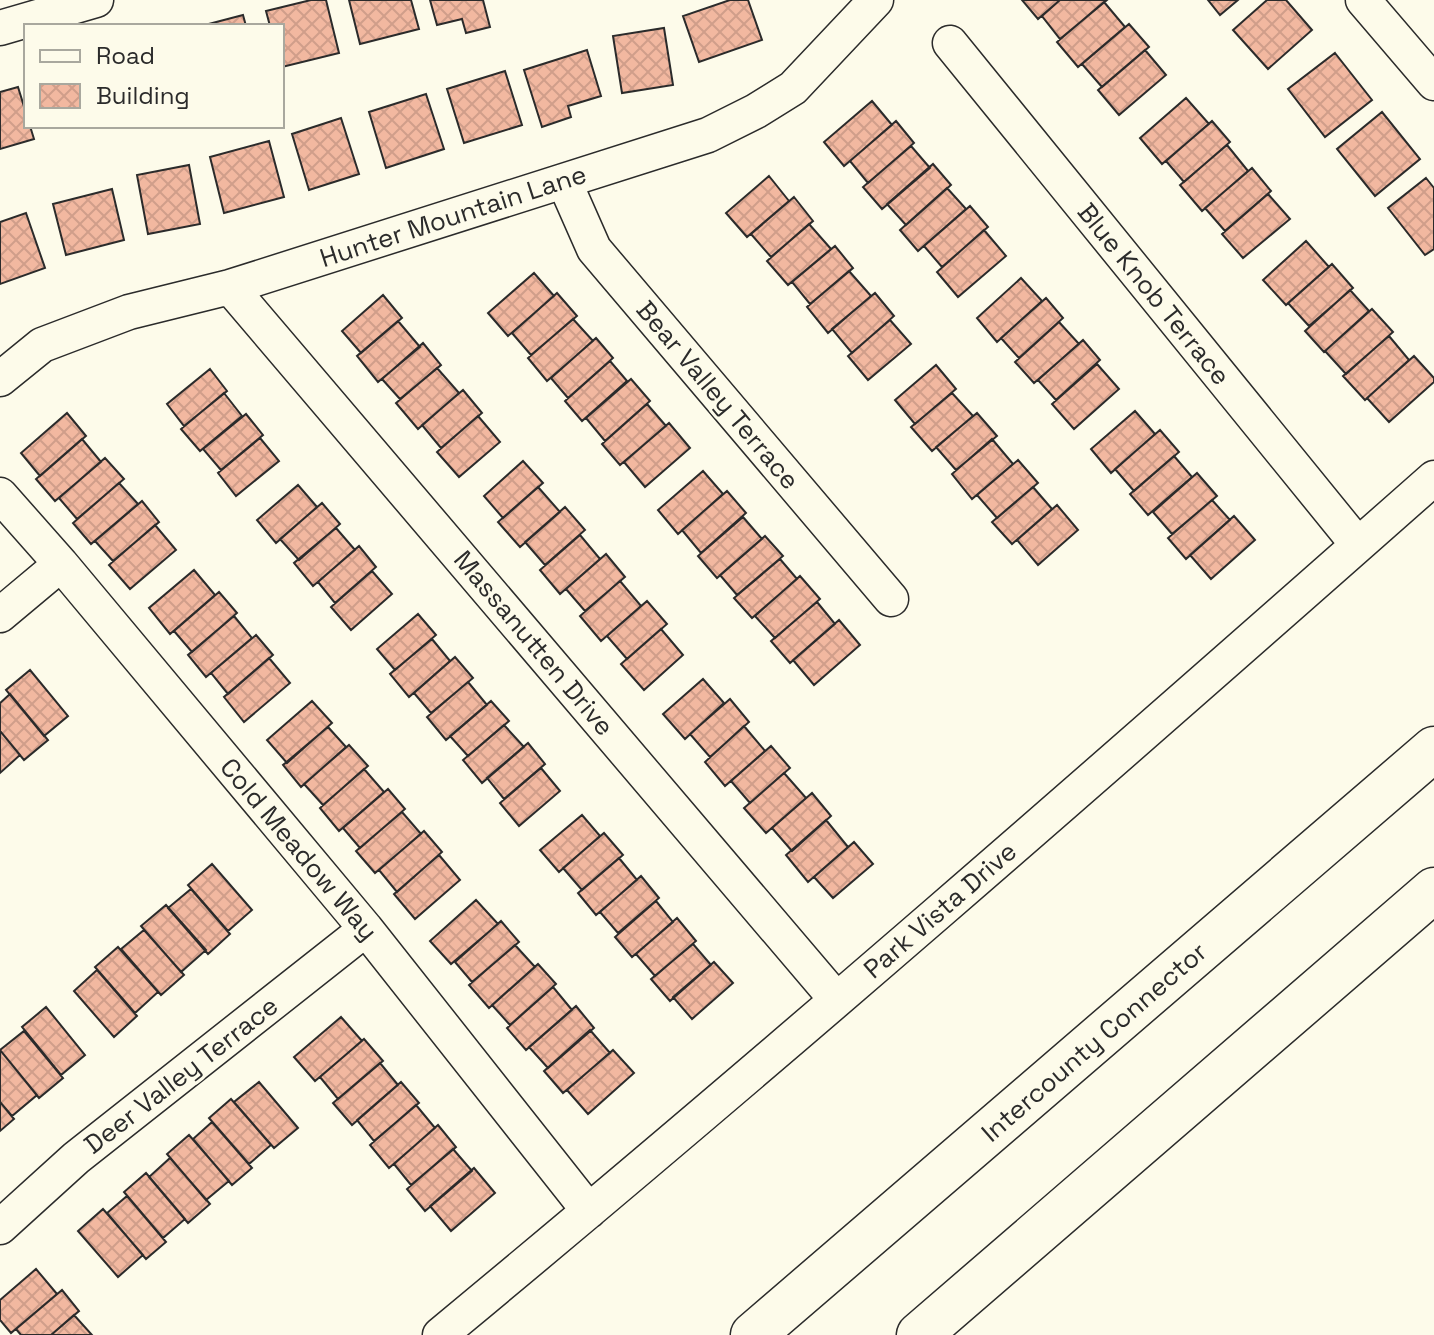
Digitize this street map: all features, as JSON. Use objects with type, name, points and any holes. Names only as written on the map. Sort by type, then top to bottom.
[{"type":"highway","name":"Intercounty Connector","points":[[753,1335],[1434,749]]},
{"type":"highway","points":[[919,1335],[1434,890]]},
{"type":"street","points":[[0,28],[96,0]]},
{"type":"street","name":"Hunter Mountain Lane","points":[[0,379],[42,345],[129,312],[230,287],[708,135],[793,88],[876,0]]},
{"type":"street","points":[[1363,0],[1434,83]]},
{"type":"street","name":"Blue Knob Terrace","points":[[950,43],[1358,545]]},
{"type":"street","name":"Bear Valley Terrace","points":[[564,181],[594,249],[891,599]]},
{"type":"street","name":"Massanutten Drive","points":[[230,287],[836,999]]},
{"type":"street","name":"Park Vista Drive","points":[[440,1335],[1099,773],[1434,478]]},
{"type":"street","name":"Cold Meadow Way","points":[[0,495],[366,929],[589,1211]]},
{"type":"street","points":[[0,615],[61,564]]},
{"type":"street","name":"Deer Valley Terrace","points":[[0,1227],[76,1158],[366,929]]},
{"type":"building","points":[[311,0],[326,0],[339,53],[284,67],[284,24],[269,24],[266,11]]},
{"type":"building","points":[[349,0],[411,0],[419,29],[360,44]]},
{"type":"building","points":[[430,0],[483,0],[490,27],[466,33],[462,19],[437,25]]},
{"type":"building","points":[[730,0],[748,0],[762,40],[699,62],[683,16]]},
{"type":"building","points":[[1022,0],[1060,0],[1038,19]]},
{"type":"building","points":[[1060,0],[1107,0],[1060,39],[1042,16]]},
{"type":"building","points":[[1208,0],[1238,0],[1220,15]]},
{"type":"building","points":[[1267,0],[1286,0],[1312,30],[1268,69],[1233,30]]},
{"type":"building","points":[[1104,2],[1125,27],[1078,67],[1057,42]]},
{"type":"building","points":[[243,15],[245,24],[209,24]]},
{"type":"building","points":[[1129,24],[1149,47],[1102,87],[1082,64]]},
{"type":"building","points":[[664,28],[673,85],[622,93],[613,36]]},
{"type":"building","points":[[587,50],[601,96],[568,106],[571,117],[542,127],[524,70]]},
{"type":"building","points":[[1145,50],[1166,75],[1119,115],[1098,90]]},
{"type":"building","points":[[1335,53],[1372,100],[1325,137],[1288,89]]},
{"type":"building","points":[[505,71],[522,125],[464,143],[447,89]]},
{"type":"building","points":[[18,87],[24,106],[24,128],[31,128],[34,139],[0,149],[0,92]]},
{"type":"building","points":[[426,94],[444,149],[386,168],[369,112]]},
{"type":"building","points":[[1186,98],[1209,124],[1162,164],[1140,138]]},
{"type":"building","points":[[872,101],[892,125],[844,166],[824,142]]},
{"type":"building","points":[[1382,112],[1420,159],[1375,196],[1337,149]]},
{"type":"building","points":[[341,118],[359,174],[309,190],[292,134]]},
{"type":"building","points":[[896,121],[914,143],[868,183],[850,161]]},
{"type":"building","points":[[1212,121],[1230,142],[1184,182],[1166,161]]},
{"type":"building","points":[[269,141],[284,197],[224,213],[210,157]]},
{"type":"building","points":[[1227,145],[1248,171],[1202,211],[1180,185]]},
{"type":"building","points":[[911,146],[930,168],[882,209],[863,187]]},
{"type":"building","points":[[933,164],[951,185],[906,225],[887,204]]},
{"type":"building","points":[[189,165],[200,224],[148,234],[137,175]]},
{"type":"building","points":[[1252,168],[1271,191],[1225,231],[1205,208]]},
{"type":"building","points":[[769,176],[789,201],[747,237],[726,213]]},
{"type":"building","points":[[1426,178],[1434,188],[1434,249],[1425,255],[1388,208]]},
{"type":"building","points":[[947,188],[966,209],[918,251],[900,230]]},
{"type":"building","points":[[112,189],[124,240],[66,255],[53,204]]},
{"type":"building","points":[[1268,194],[1290,219],[1243,258],[1222,234]]},
{"type":"building","points":[[794,197],[813,221],[771,257],[751,234]]},
{"type":"building","points":[[970,206],[988,227],[942,267],[924,246]]},
{"type":"building","points":[[26,213],[45,268],[0,284],[0,222]]},
{"type":"building","points":[[809,224],[831,249],[788,285],[767,261]]},
{"type":"building","points":[[984,230],[1006,256],[958,297],[937,272]]},
{"type":"building","points":[[1306,241],[1329,267],[1286,305],[1263,280]]},
{"type":"building","points":[[835,246],[853,268],[810,304],[792,282]]},
{"type":"building","points":[[1332,264],[1353,288],[1309,326],[1288,303]]},
{"type":"building","points":[[849,271],[871,296],[828,333],[807,307]]},
{"type":"building","points":[[534,273],[554,296],[508,336],[488,313]]},
{"type":"building","points":[[1021,278],[1042,301],[997,342],[977,318]]},
{"type":"building","points":[[1350,290],[1369,311],[1324,352],[1305,331]]},
{"type":"building","points":[[557,293],[577,316],[531,355],[512,333]]},
{"type":"building","points":[[875,293],[894,316],[852,353],[832,329]]},
{"type":"building","points":[[383,295],[402,318],[361,353],[342,331]]},
{"type":"building","points":[[1046,298],[1063,318],[1019,358],[1001,338]]},
{"type":"building","points":[[1372,309],[1393,332],[1346,374],[1325,351]]},
{"type":"building","points":[[573,319],[593,341],[547,381],[528,358]]},
{"type":"building","points":[[890,320],[911,344],[868,380],[848,356]]},
{"type":"building","points":[[398,321],[420,347],[378,382],[357,356]]},
{"type":"building","points":[[1059,322],[1079,344],[1034,383],[1015,362]]},
{"type":"building","points":[[1389,336],[1409,360],[1365,400],[1343,376]]},
{"type":"building","points":[[596,338],[613,358],[568,398],[551,378]]},
{"type":"building","points":[[1083,340],[1100,360],[1056,400],[1038,380]]},
{"type":"building","points":[[423,343],[441,365],[400,399],[382,379]]},
{"type":"building","points":[[1414,356],[1434,378],[1434,382],[1389,422],[1367,398]]},
{"type":"building","points":[[610,361],[627,381],[582,421],[565,401]]},
{"type":"building","points":[[1097,364],[1119,389],[1074,429],[1052,404]]},
{"type":"building","points":[[936,365],[956,389],[915,424],[895,400]]},
{"type":"building","points":[[437,368],[459,393],[418,429],[396,403]]},
{"type":"building","points":[[210,369],[227,391],[184,426],[167,404]]},
{"type":"building","points":[[631,379],[650,401],[605,441],[586,418]]},
{"type":"building","points":[[463,390],[482,413],[441,448],[422,425]]},
{"type":"building","points":[[224,393],[242,416],[200,451],[181,429]]},
{"type":"building","points":[[952,393],[973,416],[932,451],[911,427]]},
{"type":"building","points":[[647,404],[666,426],[620,465],[602,444]]},
{"type":"building","points":[[1135,411],[1155,434],[1111,473],[1091,449]]},
{"type":"building","points":[[67,413],[86,436],[40,476],[21,453]]},
{"type":"building","points":[[977,413],[997,436],[956,470],[936,447]]},
{"type":"building","points":[[246,414],[263,435],[221,470],[203,449]]},
{"type":"building","points":[[478,416],[500,442],[459,477],[437,452]]},
{"type":"building","points":[[669,423],[690,448],[645,487],[624,462]]},
{"type":"building","points":[[1160,430],[1179,452],[1134,491],[1115,469]]},
{"type":"building","points":[[260,438],[279,461],[236,496],[218,473]]},
{"type":"building","points":[[82,439],[101,462],[55,501],[36,479]]},
{"type":"building","points":[[992,439],[1013,464],[972,499],[952,474]]},
{"type":"building","points":[[1174,456],[1192,477],[1148,515],[1130,494]]},
{"type":"building","points":[[105,458],[124,479],[77,519],[59,498]]},
{"type":"building","points":[[1018,460],[1038,483],[997,518],[977,495]]},
{"type":"building","points":[[523,461],[543,483],[503,518],[484,496]]},
{"type":"building","points":[[703,471],[723,494],[678,534],[658,510]]},
{"type":"building","points":[[1197,473],[1217,496],[1172,534],[1153,512]]},
{"type":"building","points":[[119,483],[138,504],[91,544],[73,523]]},
{"type":"building","points":[[298,485],[317,507],[276,543],[257,520]]},
{"type":"building","points":[[538,487],[560,512],[520,547],[498,522]]},
{"type":"building","points":[[1033,487],[1052,509],[1012,544],[992,522]]},
{"type":"building","points":[[727,491],[746,513],[701,553],[682,530]]},
{"type":"building","points":[[1212,500],[1230,520],[1186,559],[1168,538]]},
{"type":"building","points":[[142,501],[159,522],[113,561],[95,541]]},
{"type":"building","points":[[322,503],[340,524],[299,560],[280,539]]},
{"type":"building","points":[[1057,505],[1078,530],[1038,565],[1017,540]]},
{"type":"building","points":[[565,507],[585,530],[545,565],[525,542]]},
{"type":"building","points":[[1234,516],[1255,540],[1211,579],[1190,555]]},
{"type":"building","points":[[743,517],[762,539],[717,578],[698,556]]},
{"type":"building","points":[[155,525],[176,550],[130,589],[109,565]]},
{"type":"building","points":[[336,528],[355,550],[313,586],[294,563]]},
{"type":"building","points":[[580,535],[600,559],[560,594],[540,570]]},
{"type":"building","points":[[765,536],[783,556],[737,595],[720,575]]},
{"type":"building","points":[[359,546],[376,567],[335,603],[318,582]]},
{"type":"building","points":[[606,554],[625,577],[585,611],[566,589]]},
{"type":"building","points":[[780,559],[797,579],[752,618],[734,598]]},
{"type":"building","points":[[194,570],[215,595],[170,634],[149,608]]},
{"type":"building","points":[[372,571],[392,594],[351,630],[331,607]]},
{"type":"building","points":[[800,576],[820,599],[775,638],[755,616]]},
{"type":"building","points":[[620,581],[641,606],[601,641],[580,616]]},
{"type":"building","points":[[219,592],[237,613],[192,652],[174,631]]},
{"type":"building","points":[[647,601],[667,624],[627,659],[607,636]]},
{"type":"building","points":[[817,602],[835,624],[790,663],[771,641]]},
{"type":"building","points":[[418,614],[436,635],[395,670],[377,649]]},
{"type":"building","points":[[234,616],[252,638],[206,677],[188,655]]},
{"type":"building","points":[[839,620],[860,645],[814,685],[793,660]]},
{"type":"building","points":[[661,629],[683,655],[644,690],[621,664]]},
{"type":"building","points":[[256,635],[273,655],[228,694],[211,673]]},
{"type":"building","points":[[432,639],[450,661],[409,697],[390,674]]},
{"type":"building","points":[[455,657],[473,678],[431,713],[414,693]]},
{"type":"building","points":[[269,658],[290,683],[244,722],[224,697]]},
{"type":"building","points":[[30,670],[68,716],[44,736],[6,690]]},
{"type":"building","points":[[703,679],[724,703],[685,739],[663,714]]},
{"type":"building","points":[[468,682],[487,705],[446,740],[427,717]]},
{"type":"building","points":[[10,694],[48,740],[24,760],[0,731],[0,703]]},
{"type":"building","points":[[730,699],[749,722],[710,757],[690,734]]},
{"type":"building","points":[[312,701],[332,723],[287,763],[267,740]]},
{"type":"building","points":[[491,701],[509,721],[468,756],[450,736]]},
{"type":"building","points":[[504,725],[524,747],[482,783],[463,760]]},
{"type":"building","points":[[744,726],[765,751],[725,786],[705,762]]},
{"type":"building","points":[[328,727],[346,747],[301,787],[283,765]]},
{"type":"building","points":[[0,731],[20,755],[0,773]]},
{"type":"building","points":[[528,743],[545,764],[504,799],[487,778]]},
{"type":"building","points":[[349,745],[368,766],[323,805],[304,784]]},
{"type":"building","points":[[771,746],[790,768],[750,803],[731,781]]},
{"type":"building","points":[[541,768],[560,791],[519,826],[500,803]]},
{"type":"building","points":[[364,769],[384,792],[339,831],[320,808]]},
{"type":"building","points":[[784,773],[806,798],[766,833],[744,808]]},
{"type":"building","points":[[388,789],[405,809],[360,848],[343,828]]},
{"type":"building","points":[[812,793],[831,816],[792,851],[772,828]]},
{"type":"building","points":[[402,812],[421,834],[375,873],[356,851]]},
{"type":"building","points":[[582,815],[600,836],[559,872],[540,850]]},
{"type":"building","points":[[826,820],[848,847],[808,882],[786,855]]},
{"type":"building","points":[[424,831],[442,852],[397,892],[379,870]]},
{"type":"building","points":[[604,833],[623,855],[582,890],[563,868]]},
{"type":"building","points":[[854,842],[873,864],[833,898],[814,877]]},
{"type":"building","points":[[439,855],[460,880],[415,919],[394,894]]},
{"type":"building","points":[[619,858],[637,880],[596,915],[578,893]]},
{"type":"building","points":[[212,864],[252,910],[228,931],[188,885]]},
{"type":"building","points":[[641,876],[659,898],[618,933],[600,912]]},
{"type":"building","points":[[191,889],[230,934],[208,954],[168,908]]},
{"type":"building","points":[[476,900],[498,924],[451,964],[430,941]]},
{"type":"building","points":[[656,901],[673,922],[632,957],[615,937]]},
{"type":"building","points":[[166,905],[206,950],[181,972],[141,926]]},
{"type":"building","points":[[677,918],[696,941],[655,976],[636,954]]},
{"type":"building","points":[[501,921],[519,942],[472,982],[455,962]]},
{"type":"building","points":[[144,930],[184,975],[161,995],[121,949]]},
{"type":"building","points":[[693,944],[711,965],[670,1001],[651,979]]},
{"type":"building","points":[[515,945],[535,967],[489,1008],[469,985]]},
{"type":"building","points":[[118,947],[158,992],[135,1013],[95,967]]},
{"type":"building","points":[[714,962],[733,983],[692,1019],[673,997]]},
{"type":"building","points":[[538,964],[556,984],[510,1025],[492,1005]]},
{"type":"building","points":[[97,970],[137,1016],[114,1037],[74,991]]},
{"type":"building","points":[[553,987],[572,1010],[526,1050],[507,1028]]},
{"type":"building","points":[[576,1006],[594,1028],[548,1068],[529,1047]]},
{"type":"building","points":[[46,1007],[85,1055],[61,1075],[22,1027]]},
{"type":"building","points":[[341,1017],[362,1041],[315,1081],[294,1057]]},
{"type":"building","points":[[590,1030],[610,1053],[563,1093],[544,1071]]},
{"type":"building","points":[[24,1031],[63,1078],[39,1098],[0,1050]]},
{"type":"building","points":[[364,1039],[383,1061],[338,1099],[320,1077]]},
{"type":"building","points":[[0,1050],[37,1095],[12,1116],[0,1102]]},
{"type":"building","points":[[613,1050],[634,1073],[588,1114],[567,1090]]},
{"type":"building","points":[[380,1063],[398,1085],[352,1125],[333,1103]]},
{"type":"building","points":[[259,1082],[298,1128],[274,1148],[234,1102]]},
{"type":"building","points":[[401,1082],[419,1103],[374,1141],[357,1120]]},
{"type":"building","points":[[231,1099],[271,1145],[249,1164],[209,1118]]},
{"type":"building","points":[[0,1102],[14,1119],[0,1131]]},
{"type":"building","points":[[416,1105],[435,1128],[389,1168],[370,1145]]},
{"type":"building","points":[[212,1122],[252,1168],[232,1185],[193,1139]]},
{"type":"building","points":[[438,1125],[456,1147],[411,1185],[394,1164]]},
{"type":"building","points":[[189,1135],[229,1181],[206,1200],[167,1154]]},
{"type":"building","points":[[453,1149],[472,1171],[425,1211],[407,1189]]},
{"type":"building","points":[[170,1158],[210,1204],[188,1223],[149,1177]]},
{"type":"building","points":[[474,1168],[495,1193],[451,1231],[430,1206]]},
{"type":"building","points":[[146,1173],[185,1219],[163,1238],[124,1192]]},
{"type":"building","points":[[127,1196],[166,1242],[146,1259],[107,1213]]},
{"type":"building","points":[[103,1209],[143,1255],[118,1277],[78,1231]]},
{"type":"building","points":[[36,1269],[57,1294],[11,1333],[0,1320],[0,1300]]},
{"type":"building","points":[[62,1290],[79,1311],[51,1335],[21,1335],[16,1329]]},
{"type":"building","points":[[74,1315],[92,1335],[51,1335]]}]
